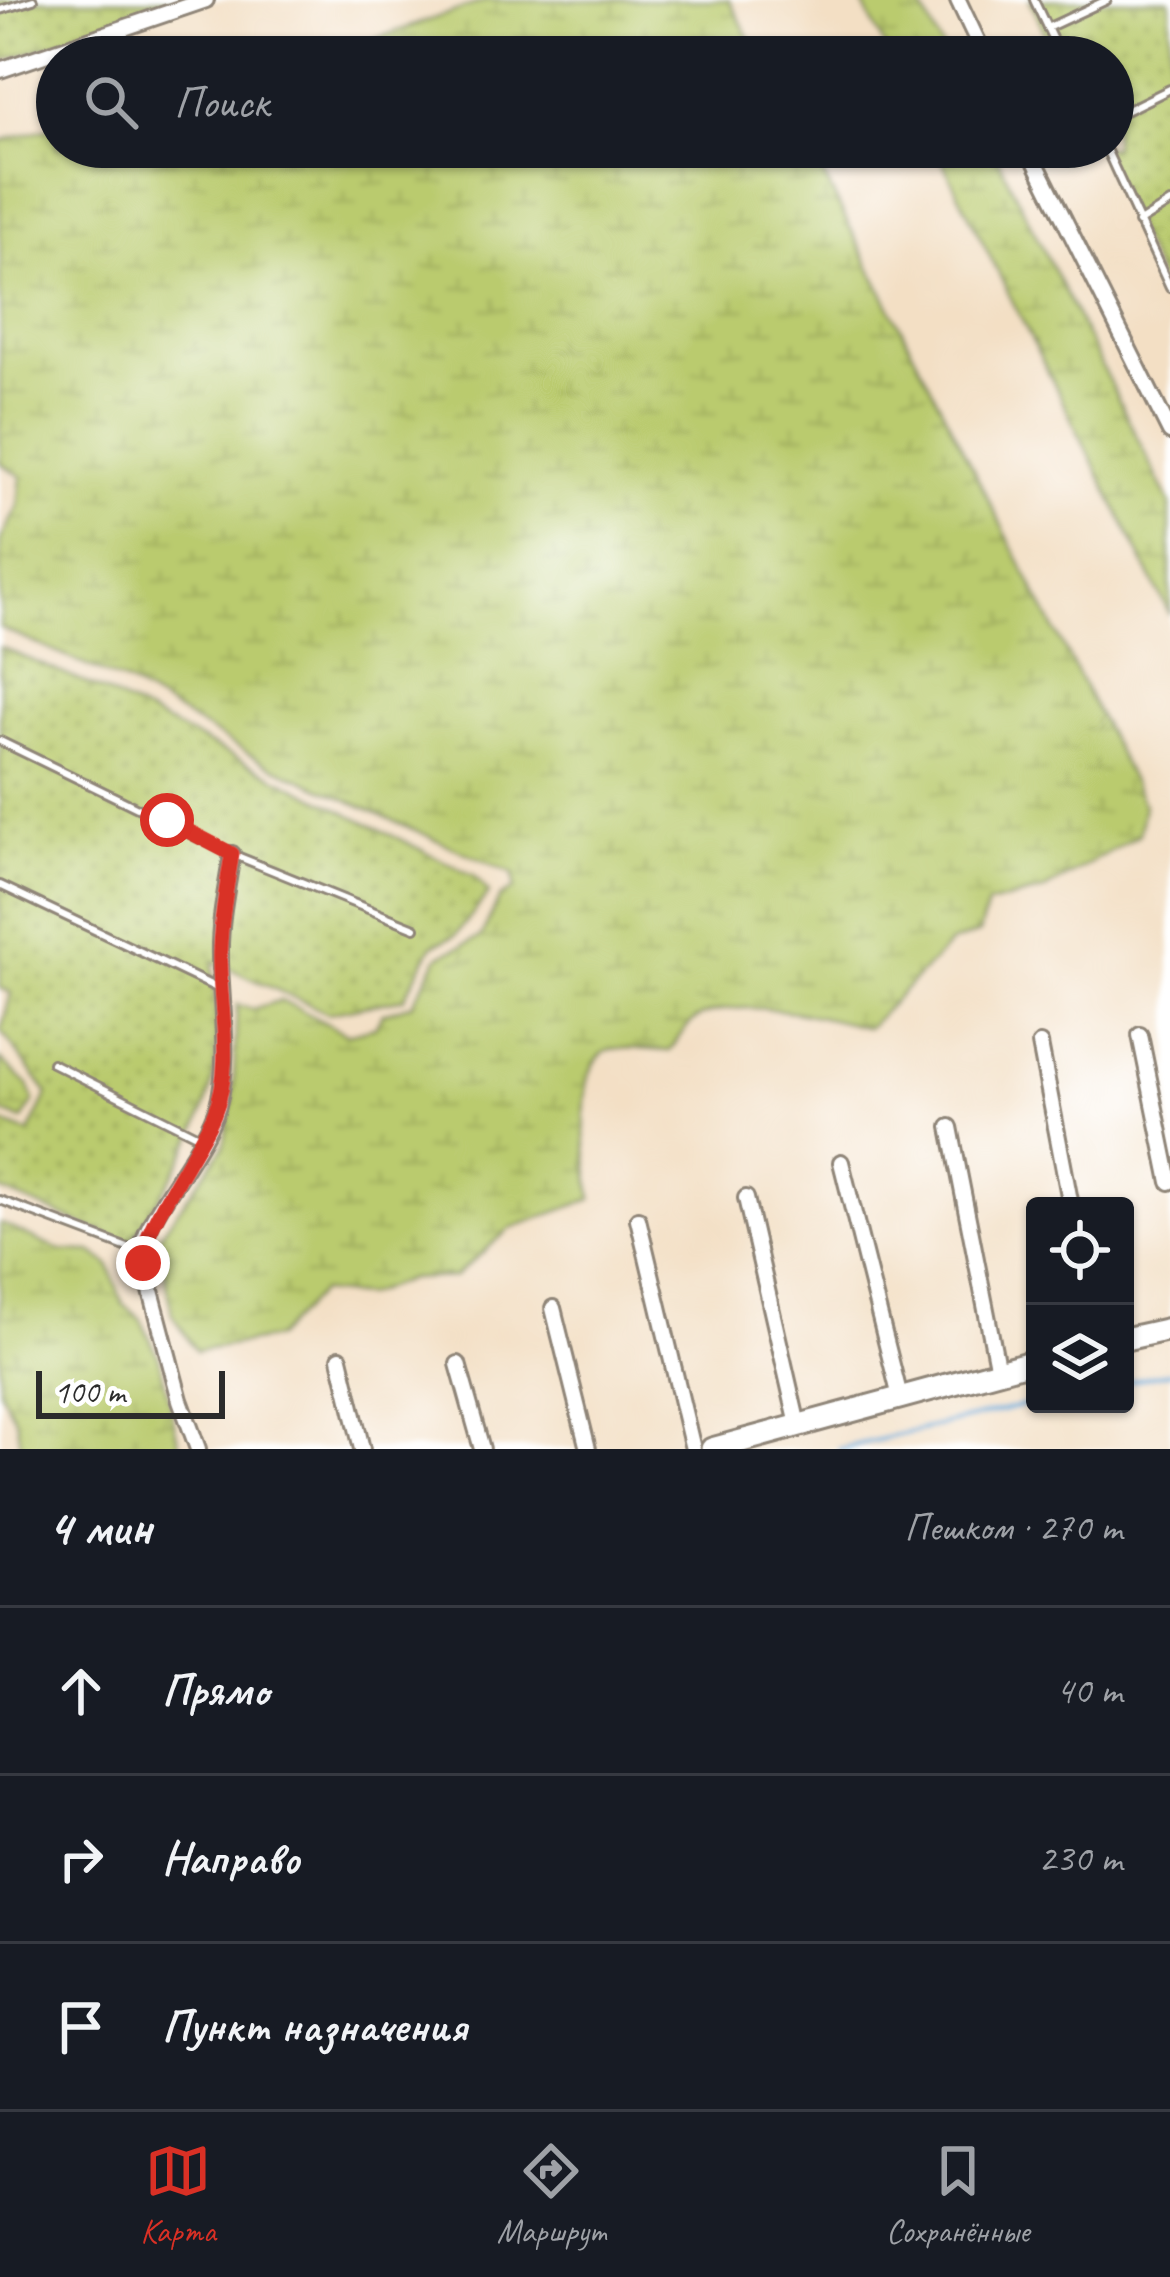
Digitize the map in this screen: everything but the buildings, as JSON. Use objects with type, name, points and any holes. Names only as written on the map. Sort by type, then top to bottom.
[{"type":"main road","points":[[1134,1337],[1170,1329]]},
{"type":"main road","points":[[712,1449],[1026,1363]]},
{"type":"street","points":[[100,36],[206,0]]},
{"type":"street","points":[[958,0],[976,36]]},
{"type":"street","points":[[0,70],[36,58]]},
{"type":"street","points":[[1038,168],[1170,432]]},
{"type":"street","points":[[198,1449],[174,1382],[141,1253],[147,1231],[203,1138],[224,1074],[219,949],[232,854]]},
{"type":"street","points":[[1140,1035],[1170,1182]]},
{"type":"street","points":[[1040,1044],[1069,1197]]},
{"type":"street","points":[[950,1127],[998,1371]]},
{"type":"street","points":[[841,1162],[900,1396]]},
{"type":"street","points":[[746,1198],[798,1425]]},
{"type":"street","points":[[638,1220],[693,1449]]},
{"type":"street","points":[[554,1308],[588,1449]]},
{"type":"street","points":[[340,1358],[362,1449]]},
{"type":"street","points":[[458,1364],[482,1449]]},
{"type":"lane","points":[[0,10],[33,0]]},
{"type":"lane","points":[[1034,0],[1051,36]]},
{"type":"lane","points":[[1047,28],[1106,0]]},
{"type":"lane","points":[[1134,107],[1170,89]]},
{"type":"lane","points":[[1114,168],[1170,288]]},
{"type":"lane","points":[[1138,223],[1170,203]]},
{"type":"lane","points":[[0,741],[232,854],[415,928]]},
{"type":"lane","points":[[0,885],[221,990]]},
{"type":"lane","points":[[52,1063],[203,1138]]},
{"type":"lane","points":[[0,1200],[141,1253]]},
{"type":"green space","points":[[0,0],[184,0],[77,36],[36,36],[36,50],[0,62]]},
{"type":"green space","points":[[487,0],[729,0],[749,36],[383,36]]},
{"type":"green space","points":[[861,0],[918,0],[936,36],[879,36]]},
{"type":"green space","points":[[1030,0],[1170,0],[1170,303],[1107,168],[1134,168],[1134,36],[1046,36]]},
{"type":"green space","points":[[36,132],[36,168],[820,168],[1144,805],[1139,834],[1043,891],[987,905],[979,933],[951,943],[867,1028],[778,1010],[731,1009],[693,1021],[670,1051],[613,1049],[599,1057],[586,1092],[585,1140],[592,1199],[511,1228],[454,1277],[409,1279],[365,1296],[320,1292],[275,1338],[196,1351],[172,1313],[159,1236],[223,1148],[233,1101],[237,1005],[253,1009],[281,1000],[347,1034],[375,1027],[383,1013],[412,1004],[439,956],[481,937],[500,897],[514,889],[513,874],[267,764],[127,683],[0,628],[0,541],[18,506],[21,476],[0,463],[0,141]]},
{"type":"green space","points":[[946,168],[1002,168],[1170,503],[1170,615]]},
{"type":"green space","points":[[0,647],[90,685],[474,876],[489,893],[456,935],[433,945],[404,998],[328,1013],[213,961],[217,1044],[206,1106],[158,1201],[129,1244],[0,1190],[0,1122],[29,1133],[48,1094],[1,1031],[11,993],[0,988]]},
{"type":"green space","points":[[0,1059],[28,1085],[34,1101],[23,1120],[0,1112]]},
{"type":"green space","points":[[0,1223],[61,1251],[91,1252],[109,1265],[123,1304],[140,1318],[159,1357],[180,1449],[21,1449],[16,1420],[0,1390]]},
{"type":"waterway","points":[[1134,1380],[1170,1372]]},
{"type":"waterway","points":[[839,1449],[1026,1405]]},
{"type":"route","points":[[143,1263],[147,1231],[190,1167],[217,1108],[224,1074],[219,949],[232,854],[167,820]]}]
